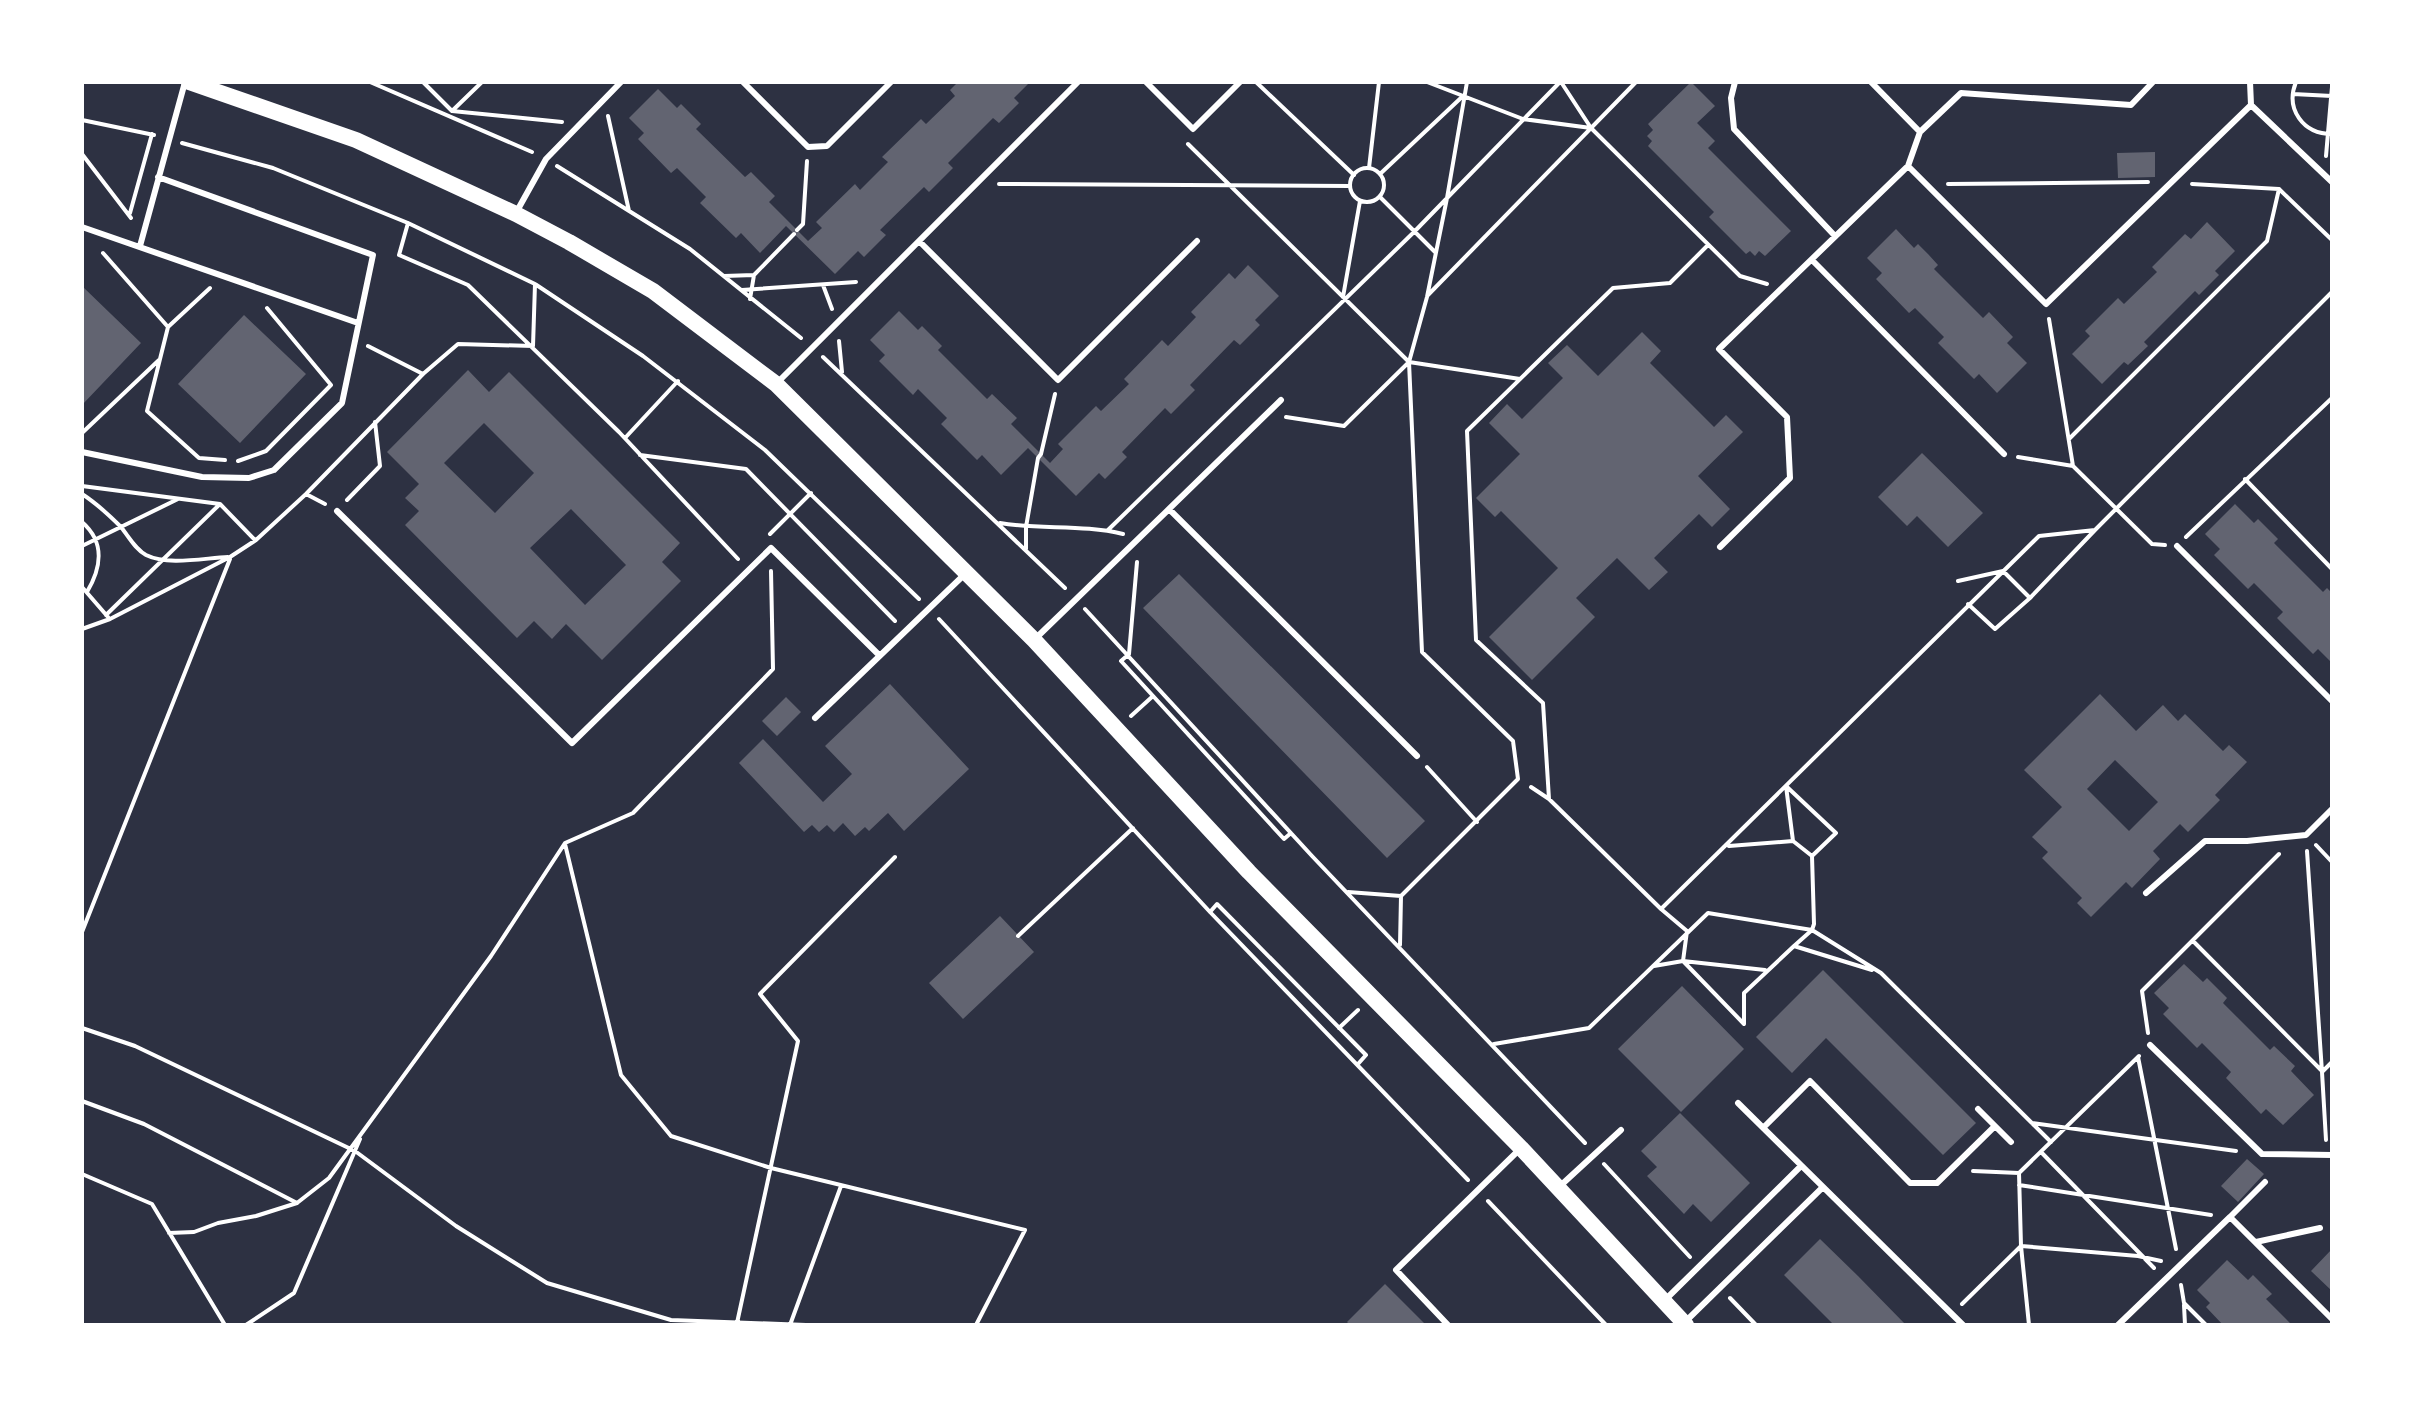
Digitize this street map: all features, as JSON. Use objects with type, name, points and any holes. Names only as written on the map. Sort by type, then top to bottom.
[{"type":"main road","points":[[187,82],[356,140],[516,214],[653,291],[776,384],[1034,640],[1249,872],[1521,1148],[1685,1324]]},
{"type":"lane","points":[[140,246],[187,82]]},
{"type":"lane","points":[[516,214],[546,159],[621,82]]},
{"type":"lane","points":[[743,82],[808,147],[827,146],[891,82]]},
{"type":"lane","points":[[776,384],[1078,82]]},
{"type":"lane","points":[[1146,82],[1193,129],[1240,82]]},
{"type":"lane","points":[[1735,82],[1731,98],[1734,129],[1835,236]]},
{"type":"lane","points":[[1871,82],[1920,132]]},
{"type":"lane","points":[[1720,547],[1790,478],[1787,417],[1719,349],[1908,166],[1920,132],[1961,93],[2131,105],[2153,82]]},
{"type":"lane","points":[[2250,82],[2251,105],[2332,182]]},
{"type":"lane","points":[[1908,166],[2046,304],[2251,105]]},
{"type":"lane","points":[[2325,175],[2332,168]]},
{"type":"lane","points":[[82,452],[202,477],[249,478],[274,470],[342,403],[373,255],[158,177]]},
{"type":"lane","points":[[82,227],[358,323]]},
{"type":"lane","points":[[919,241],[1058,380],[1197,241]]},
{"type":"lane","points":[[1812,260],[2004,454]]},
{"type":"lane","points":[[1034,640],[1281,400]]},
{"type":"lane","points":[[1169,509],[1417,756]]},
{"type":"lane","points":[[337,511],[572,743],[771,548],[879,655]]},
{"type":"lane","points":[[2177,546],[2332,701]]},
{"type":"lane","points":[[815,718],[966,573]]},
{"type":"lane","points":[[2146,893],[2205,841],[2247,841],[2306,835],[2332,809]]},
{"type":"lane","points":[[2150,1045],[2262,1154],[2329,1155]]},
{"type":"lane","points":[[1764,1127],[1810,1081],[1910,1183],[1937,1183],[1995,1126]]},
{"type":"lane","points":[[1738,1103],[1963,1325]]},
{"type":"lane","points":[[1978,1109],[2011,1142]]},
{"type":"lane","points":[[1558,1188],[1621,1130]]},
{"type":"lane","points":[[1448,1325],[1396,1270],[1521,1148]]},
{"type":"lane","points":[[1663,1302],[1801,1166]]},
{"type":"lane","points":[[2118,1325],[2265,1182]]},
{"type":"lane","points":[[1685,1324],[1823,1187]]},
{"type":"lane","points":[[2230,1217],[2332,1319]]},
{"type":"lane","points":[[2256,1242],[2320,1228]]},
{"type":"path","points":[[370,82],[450,113],[546,159],[690,249],[812,348],[1077,600],[1291,833],[1400,945],[1699,1266]]},
{"type":"path","points":[[423,82],[450,113],[580,124]]},
{"type":"path","points":[[450,113],[482,82]]},
{"type":"path","points":[[1256,82],[1354,175]]},
{"type":"path","points":[[1369,168],[1379,82]]},
{"type":"path","points":[[1427,82],[1523,119],[1591,128]]},
{"type":"path","points":[[1400,945],[1401,896],[1518,779],[1513,741],[1422,652],[1409,362],[1427,297],[1467,82]]},
{"type":"path","points":[[1108,530],[1414,232],[1560,82],[1591,128],[1740,276],[1781,289]]},
{"type":"path","points":[[1427,297],[1636,82]]},
{"type":"path","points":[[2296,82],[2294,109],[2299,119],[2317,132],[2330,134]]},
{"type":"path","points":[[2325,175],[2332,87]]},
{"type":"path","points":[[2293,94],[2332,96]]},
{"type":"path","points":[[1380,174],[1464,95]]},
{"type":"path","points":[[604,99],[629,211]]},
{"type":"path","points":[[1186,142],[1409,362],[1522,379]]},
{"type":"path","points":[[750,299],[754,275],[803,224],[808,147]]},
{"type":"path","points":[[82,154],[130,214],[140,246]]},
{"type":"path","points":[[1369,168],[1380,174],[1384,187],[1380,197],[1368,202],[1360,201],[1350,186],[1354,175],[1369,168]]},
{"type":"path","points":[[1926,184],[2172,182],[2279,189],[2332,240]]},
{"type":"path","points":[[976,184],[1350,186]]},
{"type":"path","points":[[2069,439],[2267,241],[2279,189]]},
{"type":"path","points":[[1380,197],[1435,252]]},
{"type":"path","points":[[1343,299],[1360,201]]},
{"type":"path","points":[[408,223],[399,255],[468,285],[625,439],[749,571]]},
{"type":"path","points":[[1549,799],[1543,703],[1476,640],[1467,431],[1613,288],[1670,283],[1708,245]]},
{"type":"path","points":[[103,253],[168,327]]},
{"type":"path","points":[[724,276],[754,275]]},
{"type":"path","points":[[741,290],[879,281]]},
{"type":"path","points":[[533,346],[535,284]]},
{"type":"path","points":[[210,288],[168,327],[147,411],[199,458],[242,461],[266,451],[331,385],[262,303]]},
{"type":"path","points":[[1968,604],[1995,629],[2030,598],[2332,292]]},
{"type":"path","points":[[2046,304],[2073,466],[2152,544],[2177,546],[2332,398]]},
{"type":"path","points":[[82,629],[230,557],[256,540],[306,494],[423,374],[458,344],[533,346]]},
{"type":"path","points":[[82,433],[161,358]]},
{"type":"path","points":[[1267,414],[1344,426],[1409,362]]},
{"type":"path","points":[[1026,549],[1026,527],[1038,458],[1058,380]]},
{"type":"path","points":[[625,439],[678,381]]},
{"type":"path","points":[[306,494],[337,511],[380,466],[375,422]]},
{"type":"path","points":[[2004,454],[2073,466]]},
{"type":"path","points":[[640,455],[746,469],[905,631]]},
{"type":"path","points":[[2245,479],[2332,569]]},
{"type":"path","points":[[82,486],[220,504],[256,540]]},
{"type":"path","points":[[761,543],[811,493]]},
{"type":"path","points":[[82,494],[93,501],[148,556],[163,560],[230,557]]},
{"type":"path","points":[[82,546],[180,498]]},
{"type":"path","points":[[108,617],[220,504]]},
{"type":"path","points":[[82,522],[95,539],[100,552],[99,566],[87,592]]},
{"type":"path","points":[[998,522],[1026,527],[1108,530],[1139,539],[1129,654],[1121,661],[1284,839],[1291,833]]},
{"type":"path","points":[[1661,909],[2039,536],[2095,530]]},
{"type":"path","points":[[246,1325],[294,1293],[364,1130],[491,956],[565,843],[633,813],[773,669],[771,548]]},
{"type":"path","points":[[82,932],[230,557]]},
{"type":"path","points":[[1958,581],[2003,571]]},
{"type":"path","points":[[2003,571],[2030,598]]},
{"type":"path","points":[[82,587],[108,617]]},
{"type":"path","points":[[1116,730],[1153,696]]},
{"type":"path","points":[[1417,756],[1477,822]]},
{"type":"path","points":[[1786,786],[1793,841]]},
{"type":"path","points":[[1683,961],[1744,1024],[1744,993],[1812,930],[1812,856],[1836,833],[1786,786]]},
{"type":"path","points":[[1531,787],[1549,799],[1687,931]]},
{"type":"path","points":[[1018,936],[1133,828]]},
{"type":"path","points":[[1950,1170],[2019,1173],[2067,1127],[2150,1045],[2142,991],[2297,835]]},
{"type":"path","points":[[2306,835],[2332,862]]},
{"type":"path","points":[[2306,835],[2329,1155]]},
{"type":"path","points":[[1726,846],[1793,841],[1812,856]]},
{"type":"path","points":[[565,843],[621,1075],[671,1136],[771,1168],[1025,1230],[976,1325]]},
{"type":"path","points":[[737,1324],[798,1041],[760,994],[895,857]]},
{"type":"path","points":[[1347,892],[1401,896]]},
{"type":"path","points":[[1210,912],[1217,904],[1366,1055],[1358,1064]]},
{"type":"path","points":[[1493,1044],[1589,1028],[1708,913],[1812,930],[1881,973],[2051,1142]]},
{"type":"path","points":[[1683,961],[1687,931]]},
{"type":"path","points":[[2193,941],[2322,1072]]},
{"type":"path","points":[[1794,946],[1881,973]]},
{"type":"path","points":[[1652,966],[1683,961],[1766,970]]},
{"type":"path","points":[[82,1028],[135,1046],[353,1150],[456,1226],[547,1283],[671,1320],[806,1325]]},
{"type":"path","points":[[2138,1057],[2170,1210],[2185,1325]]},
{"type":"path","points":[[2322,1072],[2332,1062]]},
{"type":"path","points":[[82,1101],[144,1124],[297,1203]]},
{"type":"path","points":[[2032,1123],[2262,1154]]},
{"type":"path","points":[[169,1233],[194,1232],[297,1203],[329,1178],[353,1150]]},
{"type":"path","points":[[2041,1152],[2165,1280]]},
{"type":"path","points":[[2019,1173],[2021,1246],[2029,1325]]},
{"type":"path","points":[[82,1174],[152,1204],[225,1325]]},
{"type":"path","points":[[2019,1185],[2230,1217]]},
{"type":"path","points":[[790,1325],[841,1186]]},
{"type":"path","points":[[1952,1314],[2021,1246],[2142,1256],[2178,1266]]},
{"type":"path","points":[[1720,1288],[1756,1325]]},
{"type":"path","points":[[2184,1303],[2206,1325]]},
{"type":"building","points":[[958,82],[1030,82],[1014,98],[1019,103],[999,123],[993,118],[948,163],[953,168],[929,192],[924,187],[880,230],[886,235],[864,257],[858,251],[835,274],[786,226],[760,253],[741,233],[736,238],[700,203],[706,197],[677,168],[671,173],[638,139],[644,133],[629,118],[658,89],[677,108],[681,104],[701,124],[696,129],[745,177],[751,172],[775,196],[769,202],[808,241],[822,228],[816,222],[855,184],[860,190],[888,162],[882,157],[921,119],[926,124],[955,96],[950,90]]},
{"type":"building","points":[[1691,82],[1715,106],[1697,123],[1715,141],[1708,148],[1791,231],[1765,256],[1759,251],[1755,256],[1750,251],[1746,254],[1709,217],[1714,212],[1648,146],[1652,141],[1647,136],[1653,130],[1648,124]]},
{"type":"building","points":[[2155,152],[2155,177],[2118,178],[2117,153]]},
{"type":"building","points":[[2207,222],[2235,251],[2215,271],[2219,275],[2199,295],[2195,291],[2144,342],[2148,346],[2128,365],[2124,362],[2102,384],[2072,354],[2090,336],[2085,331],[2118,298],[2124,304],[2157,272],[2152,267],[2185,234],[2191,239]]},
{"type":"building","points":[[1896,229],[1914,248],[1918,244],[1928,254],[1938,265],[1934,269],[1983,318],[1989,312],[2013,337],[2007,343],[2027,363],[1997,393],[1979,374],[1974,379],[1938,343],[1944,337],[1915,308],[1909,313],[1876,279],[1882,273],[1867,258]]},
{"type":"building","points":[[1248,265],[1279,296],[1255,320],[1260,325],[1240,345],[1234,340],[1190,385],[1195,390],[1171,414],[1165,408],[1122,452],[1127,457],[1105,479],[1099,473],[1076,496],[1028,448],[1001,475],[982,455],[977,460],[941,424],[947,418],[918,389],[913,395],[879,361],[885,355],[870,340],[899,311],[918,330],[922,326],[942,346],[938,350],[987,399],[992,394],[1017,418],[1011,424],[1050,463],[1063,449],[1058,444],[1096,406],[1101,411],[1129,384],[1124,379],[1162,340],[1168,346],[1196,317],[1191,312],[1229,273],[1235,279]]},
{"type":"building","points":[[82,286],[141,343],[82,405]]},
{"type":"building","points":[[244,315],[306,374],[240,443],[178,384]]},
{"type":"building","points":[[1642,332],[1661,351],[1650,363],[1714,427],[1726,415],[1743,432],[1698,476],[1730,509],[1712,527],[1699,514],[1654,558],[1668,572],[1649,590],[1617,558],[1576,598],[1595,617],[1532,680],[1489,637],[1558,568],[1501,511],[1495,517],[1476,498],[1520,454],[1489,423],[1507,404],[1522,419],[1563,378],[1548,363],[1567,345],[1598,376]]},
{"type":"building","points":[[468,370],[489,392],[509,372],[680,543],[662,562],[681,581],[602,660],[566,624],[552,639],[534,621],[517,638],[405,525],[419,511],[405,498],[419,484],[387,452]],"holes":[[[484,423],[534,473],[495,513],[444,463]],[[571,509],[626,565],[585,605],[530,548]]]},
{"type":"building","points":[[1922,453],[1983,513],[1948,547],[1917,516],[1907,526],[1878,497]]},
{"type":"building","points":[[2235,504],[2254,523],[2258,519],[2278,539],[2274,543],[2323,592],[2327,588],[2332,593],[2332,663],[2318,649],[2313,654],[2277,618],[2283,612],[2254,583],[2248,589],[2214,555],[2220,549],[2205,534]]},
{"type":"building","points":[[1179,574],[1425,821],[1387,858],[1143,608]]},
{"type":"building","points":[[890,684],[969,769],[904,831],[888,813],[869,831],[865,827],[855,836],[843,823],[834,832],[827,825],[819,832],[812,825],[804,832],[739,763],[763,739],[823,802],[852,774],[825,746]]},
{"type":"building","points":[[2100,694],[2136,731],[2163,705],[2178,721],[2185,714],[2223,751],[2229,745],[2247,762],[2215,795],[2220,800],[2188,832],[2180,824],[2153,851],[2160,859],[2132,888],[2126,882],[2091,917],[2077,903],[2082,898],[2042,858],[2048,852],[2032,837],[2062,807],[2024,770]],"holes":[[[2115,760],[2158,802],[2129,831],[2087,789]]]},
{"type":"building","points":[[786,697],[801,712],[777,736],[762,721]]},
{"type":"building","points":[[1000,916],[1034,952],[963,1019],[929,983]]},
{"type":"building","points":[[2184,964],[2203,982],[2207,978],[2227,998],[2223,1003],[2270,1050],[2274,1046],[2295,1066],[2291,1071],[2314,1095],[2283,1125],[2266,1109],[2261,1114],[2226,1078],[2231,1072],[2202,1043],[2197,1048],[2163,1014],[2169,1008],[2154,993]]},
{"type":"building","points":[[1823,970],[1976,1123],[1943,1155],[1826,1038],[1792,1073],[1756,1037]]},
{"type":"building","points":[[1682,986],[1744,1049],[1681,1112],[1618,1049]]},
{"type":"building","points":[[1680,1113],[1750,1183],[1711,1222],[1693,1204],[1684,1214],[1647,1176],[1657,1167],[1641,1151]]},
{"type":"building","points":[[2247,1159],[2264,1174],[2238,1202],[2221,1186]]},
{"type":"building","points":[[1820,1239],[1906,1325],[1834,1325],[1784,1275]]},
{"type":"building","points":[[2332,1249],[2332,1291],[2311,1271]]},
{"type":"building","points":[[2227,1260],[2248,1280],[2253,1275],[2272,1294],[2266,1299],[2292,1325],[2223,1325],[2206,1307],[2210,1303],[2197,1290]]},
{"type":"building","points":[[1385,1284],[1426,1325],[1350,1325],[1347,1322]]}]
